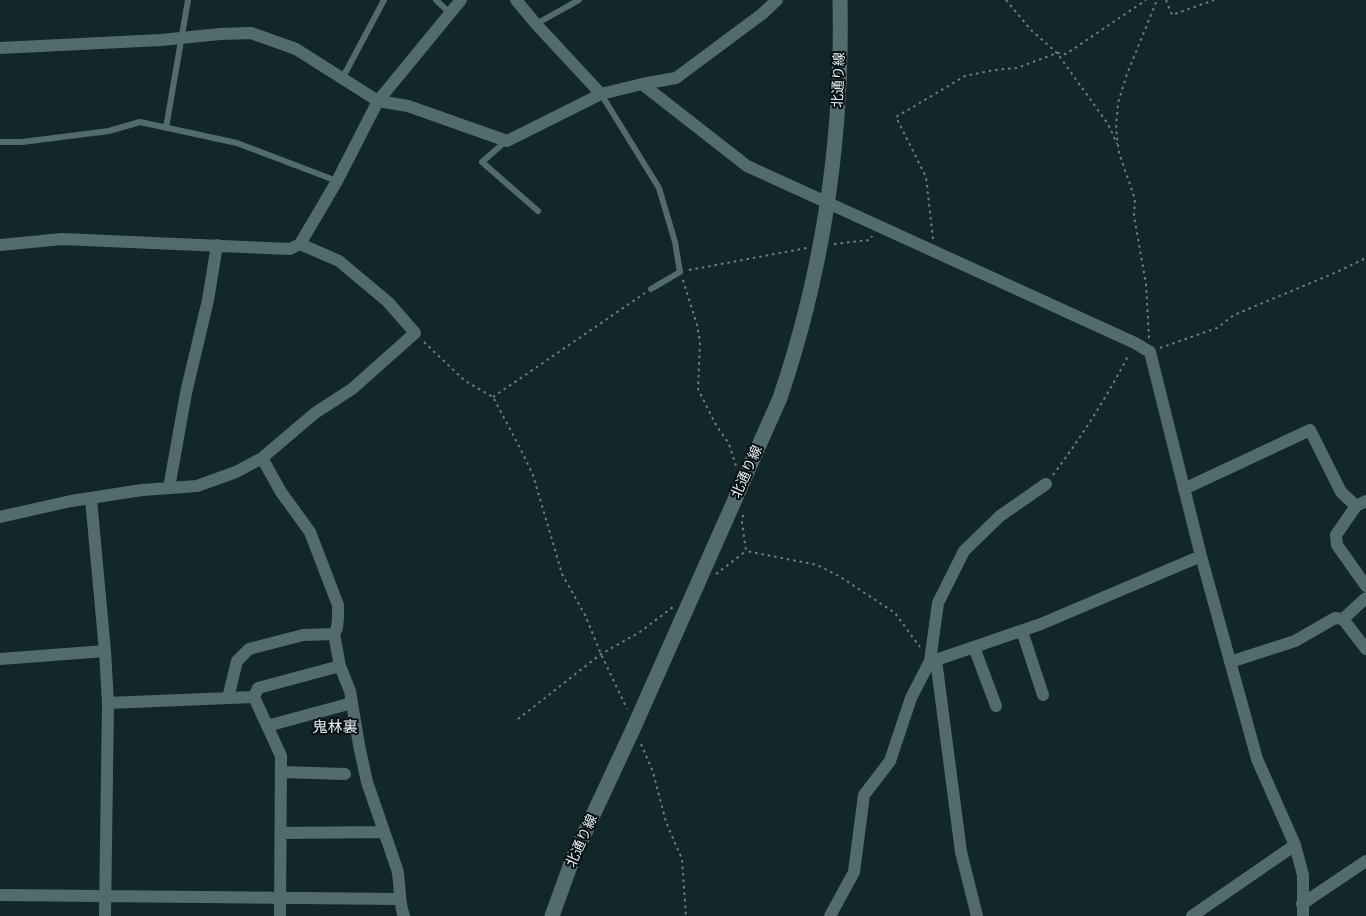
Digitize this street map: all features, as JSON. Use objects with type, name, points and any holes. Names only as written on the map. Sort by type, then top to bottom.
[{"type":"street","points":[[0,245],[62,239],[217,244],[290,249],[300,244],[337,181],[378,101],[461,0]]},
{"type":"street","points":[[516,0],[601,94]]},
{"type":"street","points":[[0,48],[251,34],[296,49],[378,101],[408,106],[507,141],[601,94],[676,78],[762,14],[777,0]]},
{"type":"street","name":"北通り線","points":[[552,916],[573,858],[634,727],[780,398],[796,353],[820,246],[837,128],[841,30],[840,0]]},
{"type":"street","points":[[642,84],[747,166],[1150,352],[1201,556],[1257,759],[1295,845],[1303,875],[1302,910]]},
{"type":"street","points":[[169,488],[186,393],[208,300],[217,244]]},
{"type":"street","points":[[0,517],[70,501],[142,490],[197,486],[236,472],[262,458],[315,413],[336,401],[371,374],[389,355],[415,333],[388,302],[340,261],[300,244]]},
{"type":"street","points":[[1184,489],[1310,430],[1341,492],[1361,504],[1336,535],[1337,545],[1366,586]]},
{"type":"street","points":[[262,458],[281,492],[310,532],[338,606],[338,618],[334,634],[340,666],[350,691],[359,746],[368,782],[397,868],[400,882],[400,905],[404,916]]},
{"type":"street","points":[[977,916],[961,852],[933,661],[938,603],[964,551],[1000,516],[1046,484]]},
{"type":"street","points":[[91,499],[108,704],[105,916]]},
{"type":"street","points":[[830,916],[854,872],[864,795],[890,760],[911,698],[933,661],[1041,624],[1201,556]]},
{"type":"street","points":[[1343,619],[1366,598]]},
{"type":"street","points":[[1230,662],[1294,641],[1335,618],[1343,619],[1366,649]]},
{"type":"street","points":[[1022,631],[1043,695]]},
{"type":"street","points":[[228,698],[237,661],[249,649],[303,635],[334,634]]},
{"type":"street","points":[[974,648],[996,706]]},
{"type":"street","points":[[0,659],[105,651]]},
{"type":"street","points":[[280,916],[281,756],[254,697],[258,688],[340,666]]},
{"type":"street","points":[[108,704],[254,697]]},
{"type":"street","points":[[267,726],[352,703]]},
{"type":"street","points":[[281,772],[345,774]]},
{"type":"street","points":[[280,833],[384,832]]},
{"type":"street","points":[[1192,916],[1295,845]]},
{"type":"street","points":[[1302,910],[1366,861]]},
{"type":"street","points":[[0,895],[400,899]]},
{"type":"lane","points":[[166,128],[188,0]]},
{"type":"lane","points":[[342,79],[384,0]]},
{"type":"lane","points":[[436,0],[450,13]]},
{"type":"lane","points":[[536,24],[579,0]]},
{"type":"lane","points":[[601,94],[659,188],[675,242],[680,272],[651,289]]},
{"type":"lane","points":[[0,142],[22,142],[109,132],[140,122],[237,143],[337,181]]},
{"type":"lane","points":[[507,141],[482,162],[538,211]]},
{"type":"path","points":[[1006,0],[1031,30],[1057,53],[1108,124],[1118,146]]},
{"type":"path","points":[[934,252],[926,177],[896,117],[965,76],[994,70],[1017,68],[1057,53],[1066,54],[1146,0]]},
{"type":"path","points":[[1157,0],[1127,74],[1118,103],[1116,129],[1118,153],[1135,199],[1134,216],[1146,284],[1150,352],[1217,328],[1234,315],[1366,258]]},
{"type":"path","points":[[1166,0],[1172,14],[1214,0]]},
{"type":"path","points":[[742,484],[729,444],[716,425],[698,389],[700,342],[697,325],[680,272],[820,246],[870,240],[877,226]]},
{"type":"path","points":[[492,397],[651,289]]},
{"type":"path","points":[[415,333],[465,381],[492,397],[520,448],[532,475],[562,574],[585,615],[653,772],[666,822],[682,859],[686,916]]},
{"type":"path","points":[[1046,484],[1075,446],[1109,392],[1135,344]]},
{"type":"path","points":[[743,513],[742,523],[746,551]]},
{"type":"path","points":[[716,574],[746,551],[817,566],[839,576],[895,613],[933,661]]},
{"type":"path","points":[[518,719],[601,654],[640,632],[694,591]]},
{"type":"district","name":"鬼林裏","points":[[335,728]]}]
